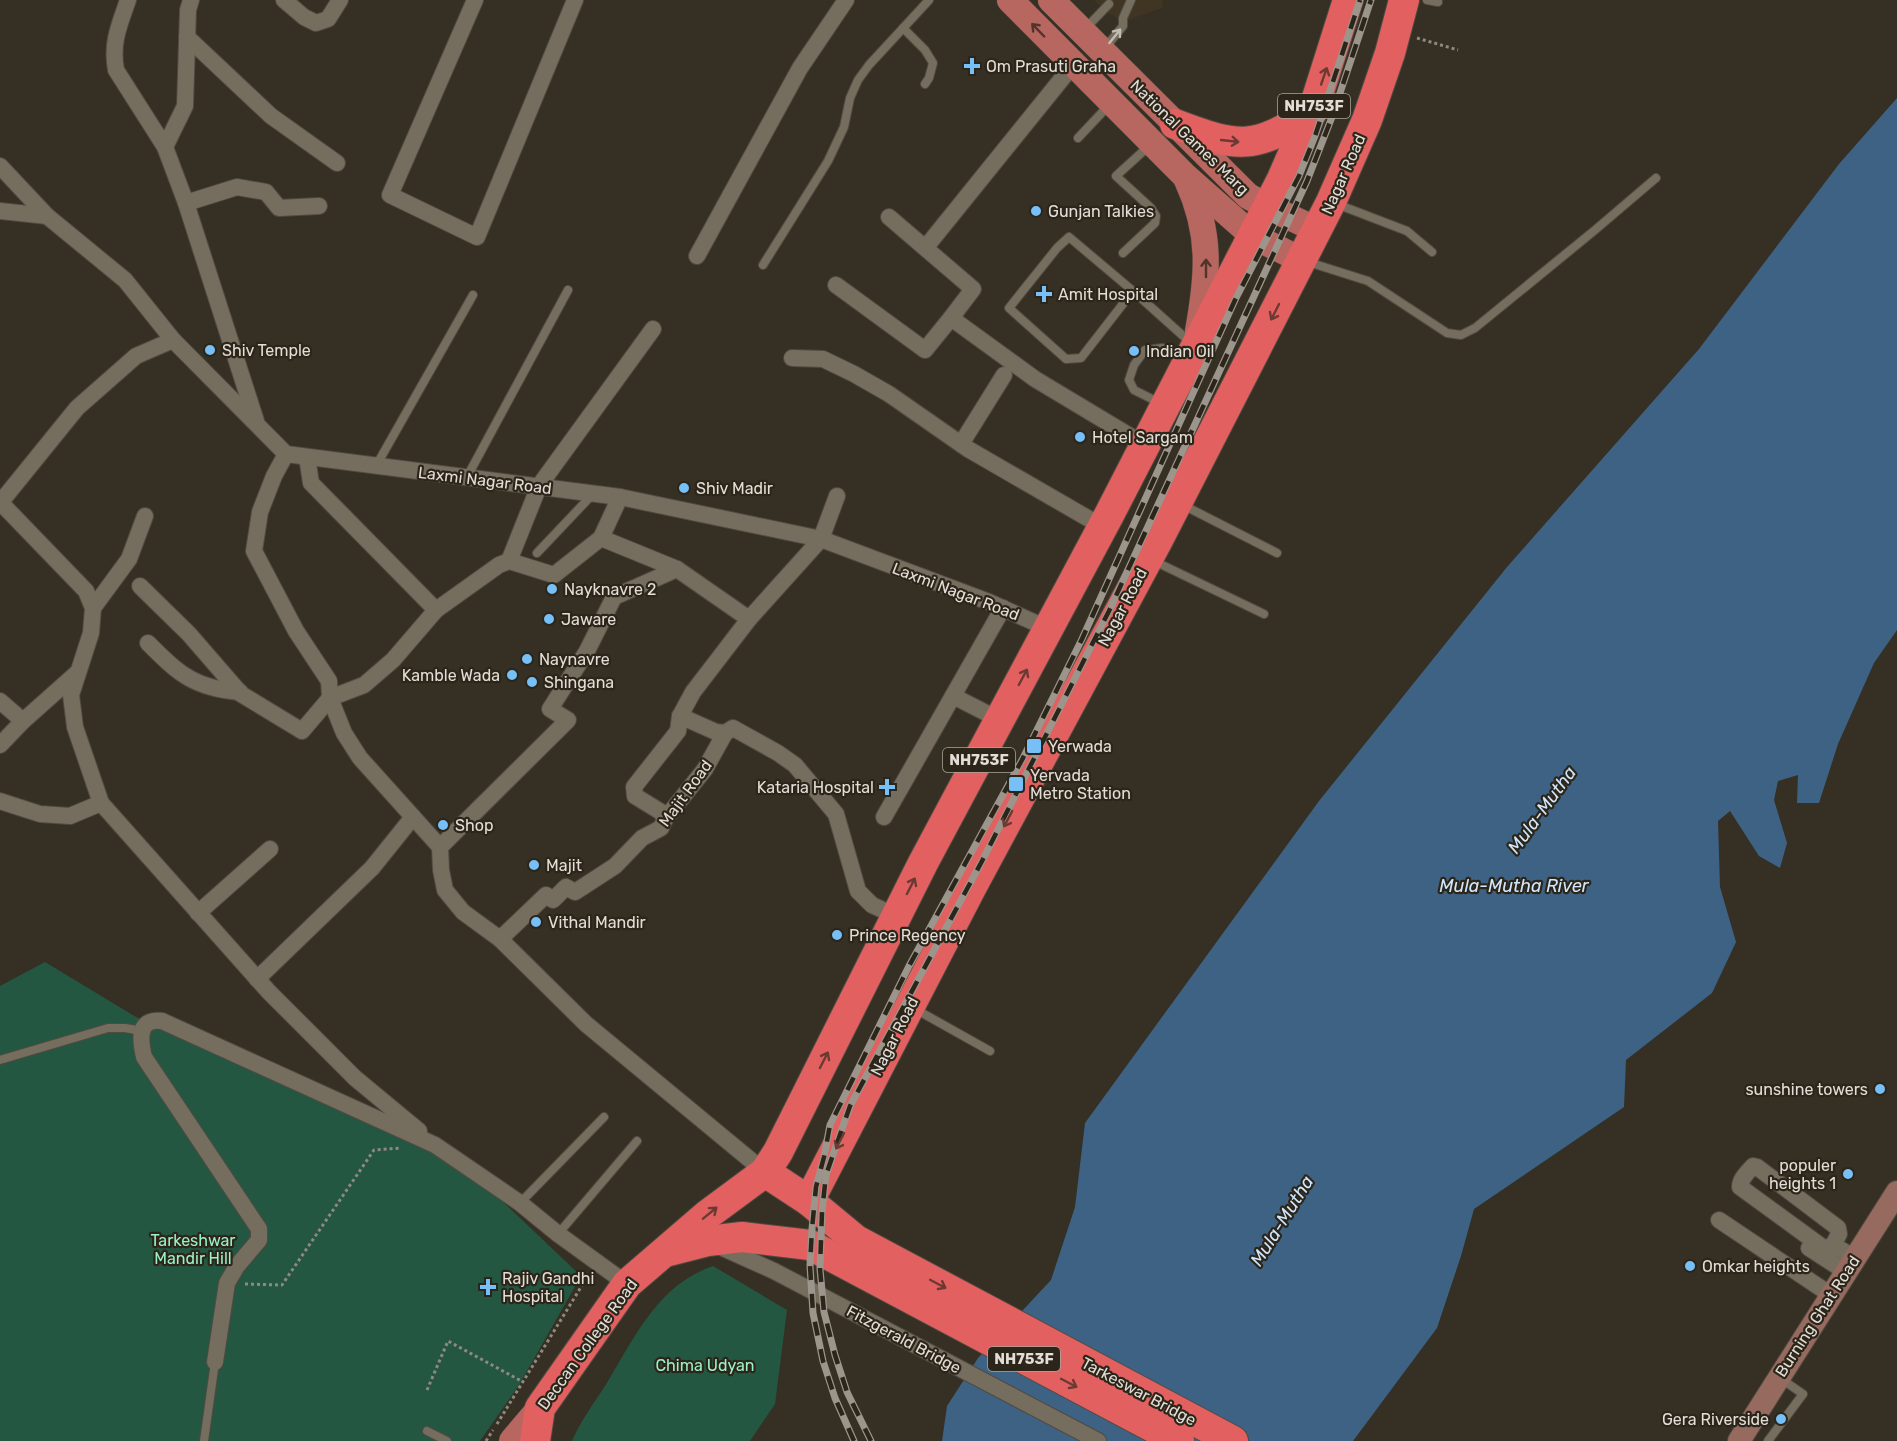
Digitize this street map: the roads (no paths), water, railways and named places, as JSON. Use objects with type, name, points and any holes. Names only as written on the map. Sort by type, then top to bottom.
[{"type":"highway","name":"NH753F","points":[[666,1251],[706,1215],[765,1172],[778,1152],[896,916],[1103,527],[1268,207],[1312,112],[1338,37],[1348,0]]},
{"type":"highway","name":"Nagar Road","points":[[809,1201],[909,1006],[1148,558],[1331,202],[1367,120],[1390,53],[1404,0]]},
{"type":"highway","points":[[1175,124],[1214,139],[1248,142],[1286,130],[1312,112]]},
{"type":"highway","points":[[765,1172],[809,1201],[849,1252]]},
{"type":"highway","points":[[666,1251],[742,1236],[849,1252],[877,1267]]},
{"type":"highway","name":"Deccan College Road","points":[[537,1396],[627,1284],[666,1251]]},
{"type":"highway","name":"Tarkeswar Bridge","points":[[877,1267],[1179,1441]]},
{"type":"highway","name":"Tarkeswar Bridge","points":[[877,1267],[1233,1441]]},
{"type":"highway","name":"NH753F","points":[[535,1441],[537,1396]]},
{"type":"main road","name":"National Games Marg","points":[[1010,0],[1184,175],[1253,236],[1301,260]]},
{"type":"main road","name":"National Games Marg","points":[[1051,0],[1248,195],[1317,230]]},
{"type":"main road","points":[[1184,175],[1196,200],[1202,221],[1207,265],[1206,286],[1192,354]]},
{"type":"main road","name":"Deccan College Road","points":[[512,1441],[537,1396]]},
{"type":"street","points":[[128,0],[114,41],[113,56],[116,70],[165,147],[186,203],[258,425]]},
{"type":"street","points":[[165,147],[185,106],[190,0]]},
{"type":"street","points":[[284,0],[304,17],[316,23],[328,19],[340,0]]},
{"type":"street","points":[[475,0],[390,195],[477,237],[574,0]]},
{"type":"street","points":[[697,256],[800,68],[846,0]]},
{"type":"street","points":[[187,37],[271,116],[337,163]]},
{"type":"street","points":[[926,247],[1073,64]]},
{"type":"street","points":[[0,166],[47,216],[125,280],[173,340],[286,454],[274,476],[260,512],[255,551],[296,631],[329,681],[330,698],[344,733],[360,758],[440,847],[441,870],[446,890],[463,912],[500,939],[586,1024],[765,1172]]},
{"type":"street","points":[[186,203],[237,187],[266,192],[279,208],[319,206]]},
{"type":"street","points":[[0,211],[47,216]]},
{"type":"street","points":[[836,285],[926,350],[973,289],[889,218]]},
{"type":"street","points":[[951,318],[1035,379],[1144,445]]},
{"type":"street","points":[[509,561],[539,486],[653,328]]},
{"type":"street","points":[[173,340],[136,356],[77,408],[0,504],[86,591],[93,608],[91,633],[71,694],[75,728],[102,803],[257,979],[355,1078],[435,1145],[520,1203],[627,1284]]},
{"type":"street","points":[[792,358],[823,359],[854,374],[889,394],[961,444],[1103,527]]},
{"type":"street","points":[[961,444],[1004,375]]},
{"type":"street","name":"Laxmi Nagar Road","points":[[286,454],[620,497],[821,539],[1003,608],[1049,629]]},
{"type":"street","points":[[308,457],[311,483],[436,610]]},
{"type":"street","points":[[665,819],[661,812],[635,796],[634,787],[678,731],[680,716],[693,692],[749,619],[821,539],[837,496]]},
{"type":"street","points":[[140,586],[189,634],[240,692],[302,731],[330,698],[364,685],[393,660],[436,610],[499,565],[509,561],[554,575],[601,538],[620,497]]},
{"type":"street","points":[[93,608],[129,559],[145,516]]},
{"type":"street","points":[[601,538],[676,569],[749,619]]},
{"type":"street","points":[[440,847],[568,720],[550,709],[587,651],[614,597],[676,569]]},
{"type":"street","points":[[884,817],[1003,608]]},
{"type":"street","points":[[148,643],[188,679],[207,687],[240,692]]},
{"type":"street","points":[[0,745],[23,720],[77,673]]},
{"type":"street","points":[[953,696],[1000,720]]},
{"type":"street","points":[[0,700],[23,720]]},
{"type":"street","points":[[680,716],[716,732],[725,733],[733,728],[795,765],[836,814],[858,891],[872,905],[896,916]]},
{"type":"street","name":"Majit Road","points":[[500,939],[546,895],[553,900],[566,886],[575,892],[615,866],[642,838],[661,828],[665,819],[705,769],[725,733]]},
{"type":"street","points":[[0,801],[7,806],[39,814],[70,816],[102,803]]},
{"type":"street","points":[[257,979],[372,868],[413,817]]},
{"type":"street","points":[[198,913],[270,849]]},
{"type":"street","points":[[215,1362],[227,1283],[237,1266],[259,1240],[259,1228],[144,1057],[140,1041],[146,1024],[153,1020],[162,1021],[435,1145]]},
{"type":"street","points":[[1806,1280],[1827,1251],[1839,1234],[1838,1228],[1753,1166],[1740,1183],[1740,1188],[1827,1251]]},
{"type":"street","name":"Burning Ghat Road","points":[[1739,1441],[1897,1192]]},
{"type":"street","points":[[1732,1196],[1850,1265]]},
{"type":"street","points":[[1719,1220],[1830,1295]]},
{"type":"street","name":"Fitzgerald Bridge","points":[[708,1241],[774,1271],[1098,1441]]},
{"type":"lane","points":[[763,265],[828,161],[844,127],[850,98],[858,80],[929,0]]},
{"type":"lane","points":[[1102,51],[1123,26],[1123,18],[1131,0]]},
{"type":"lane","points":[[1427,0],[1438,2]]},
{"type":"lane","points":[[1082,32],[1107,2],[1123,18]]},
{"type":"lane","points":[[903,28],[925,50],[933,63],[925,84]]},
{"type":"lane","points":[[1078,138],[1112,102]]},
{"type":"lane","points":[[1124,253],[1155,224],[1156,216],[1151,208],[1116,176],[1152,143]]},
{"type":"lane","points":[[1301,260],[1368,281],[1447,333],[1461,335],[1476,328],[1656,177]]},
{"type":"lane","points":[[1331,202],[1407,231],[1432,252]]},
{"type":"lane","points":[[1133,291],[1081,358],[1066,359],[1009,308],[1057,248],[1069,237],[1133,291],[1176,331],[1192,354]]},
{"type":"lane","points":[[467,477],[568,290]]},
{"type":"lane","points":[[375,466],[473,295]]},
{"type":"lane","points":[[1166,406],[1134,390],[1129,380],[1134,365],[1145,350],[1163,348],[1192,354]]},
{"type":"lane","points":[[537,553],[593,494]]},
{"type":"lane","points":[[1177,502],[1276,553]]},
{"type":"lane","points":[[1148,558],[1264,614]]},
{"type":"lane","points":[[909,1006],[990,1051]]},
{"type":"lane","points":[[0,1060],[108,1028],[142,1031]]},
{"type":"lane","points":[[520,1203],[604,1117]]},
{"type":"lane","points":[[558,1234],[637,1141]]},
{"type":"lane","points":[[204,1441],[215,1362]]},
{"type":"lane","points":[[1768,1441],[1803,1394],[1778,1377]]},
{"type":"lane","points":[[427,1431],[447,1441]]},
{"type":"water","name":"Mula-Mutha River","points":[[1897,98],[1897,630],[1874,663],[1838,744],[1819,803],[1797,803],[1798,775],[1778,781],[1774,800],[1787,843],[1780,868],[1759,856],[1730,811],[1718,821],[1720,887],[1736,942],[1712,993],[1626,1060],[1624,1107],[1474,1209],[1437,1328],[1353,1441],[942,1441],[947,1406],[978,1358],[1051,1280],[1075,1207],[1085,1123],[1319,801],[1507,567],[1699,349],[1839,164]]},
{"type":"railway","points":[[854,1441],[835,1398],[823,1361],[813,1313],[810,1266],[812,1229],[816,1187],[830,1125],[909,966],[1022,760],[1082,639],[1235,300],[1299,176],[1315,136],[1360,0]]},
{"type":"railway","points":[[871,1441],[847,1392],[824,1312],[820,1269],[826,1175],[850,1106],[981,863],[1109,611],[1307,181],[1332,117],[1371,0]]},
{"type":"place","name":"Om Prasuti Graha","points":[[972,66]]},
{"type":"place","name":"Gunjan Talkies","points":[[1036,211]]},
{"type":"place","name":"Amit Hospital","points":[[1044,294]]},
{"type":"place","name":"Shiv Temple","points":[[210,350]]},
{"type":"place","name":"Indian Oil","points":[[1134,351]]},
{"type":"place","name":"Hotel Sargam","points":[[1080,437]]},
{"type":"place","name":"Shiv Madir","points":[[684,488]]},
{"type":"place","name":"Nayknavre 2","points":[[552,589]]},
{"type":"place","name":"Jaware","points":[[549,619]]},
{"type":"place","name":"Naynavre","points":[[527,659]]},
{"type":"place","name":"Kamble Wada","points":[[512,675]]},
{"type":"place","name":"Shingana","points":[[532,682]]},
{"type":"place","name":"Yerwada","points":[[1034,746]]},
{"type":"place","name":"Yervada Metro Station","points":[[1016,784]]},
{"type":"place","name":"Kataria Hospital","points":[[887,787]]},
{"type":"place","name":"Shop","points":[[443,825]]},
{"type":"place","name":"Majit","points":[[534,865]]},
{"type":"place","name":"Vithal Mandir","points":[[536,922]]},
{"type":"place","name":"Prince Regency","points":[[837,935]]},
{"type":"place","name":"sunshine towers","points":[[1880,1089]]},
{"type":"place","name":"populer heights 1","points":[[1848,1174]]},
{"type":"place","name":"Omkar heights","points":[[1690,1266]]},
{"type":"place","name":"Rajiv Gandhi Hospital","points":[[488,1287]]},
{"type":"place","name":"Gera Riverside","points":[[1781,1419]]},
{"type":"water label","name":"Mula-Mutha","points":[[1542,810]]},
{"type":"water label","name":"Mula-Mutha","points":[[1282,1221]]},
{"type":"park label","name":"Tarkeshwar Mandir Hill","points":[[193,1249]]},
{"type":"park label","name":"Chima Udyan","points":[[705,1365]]}]
